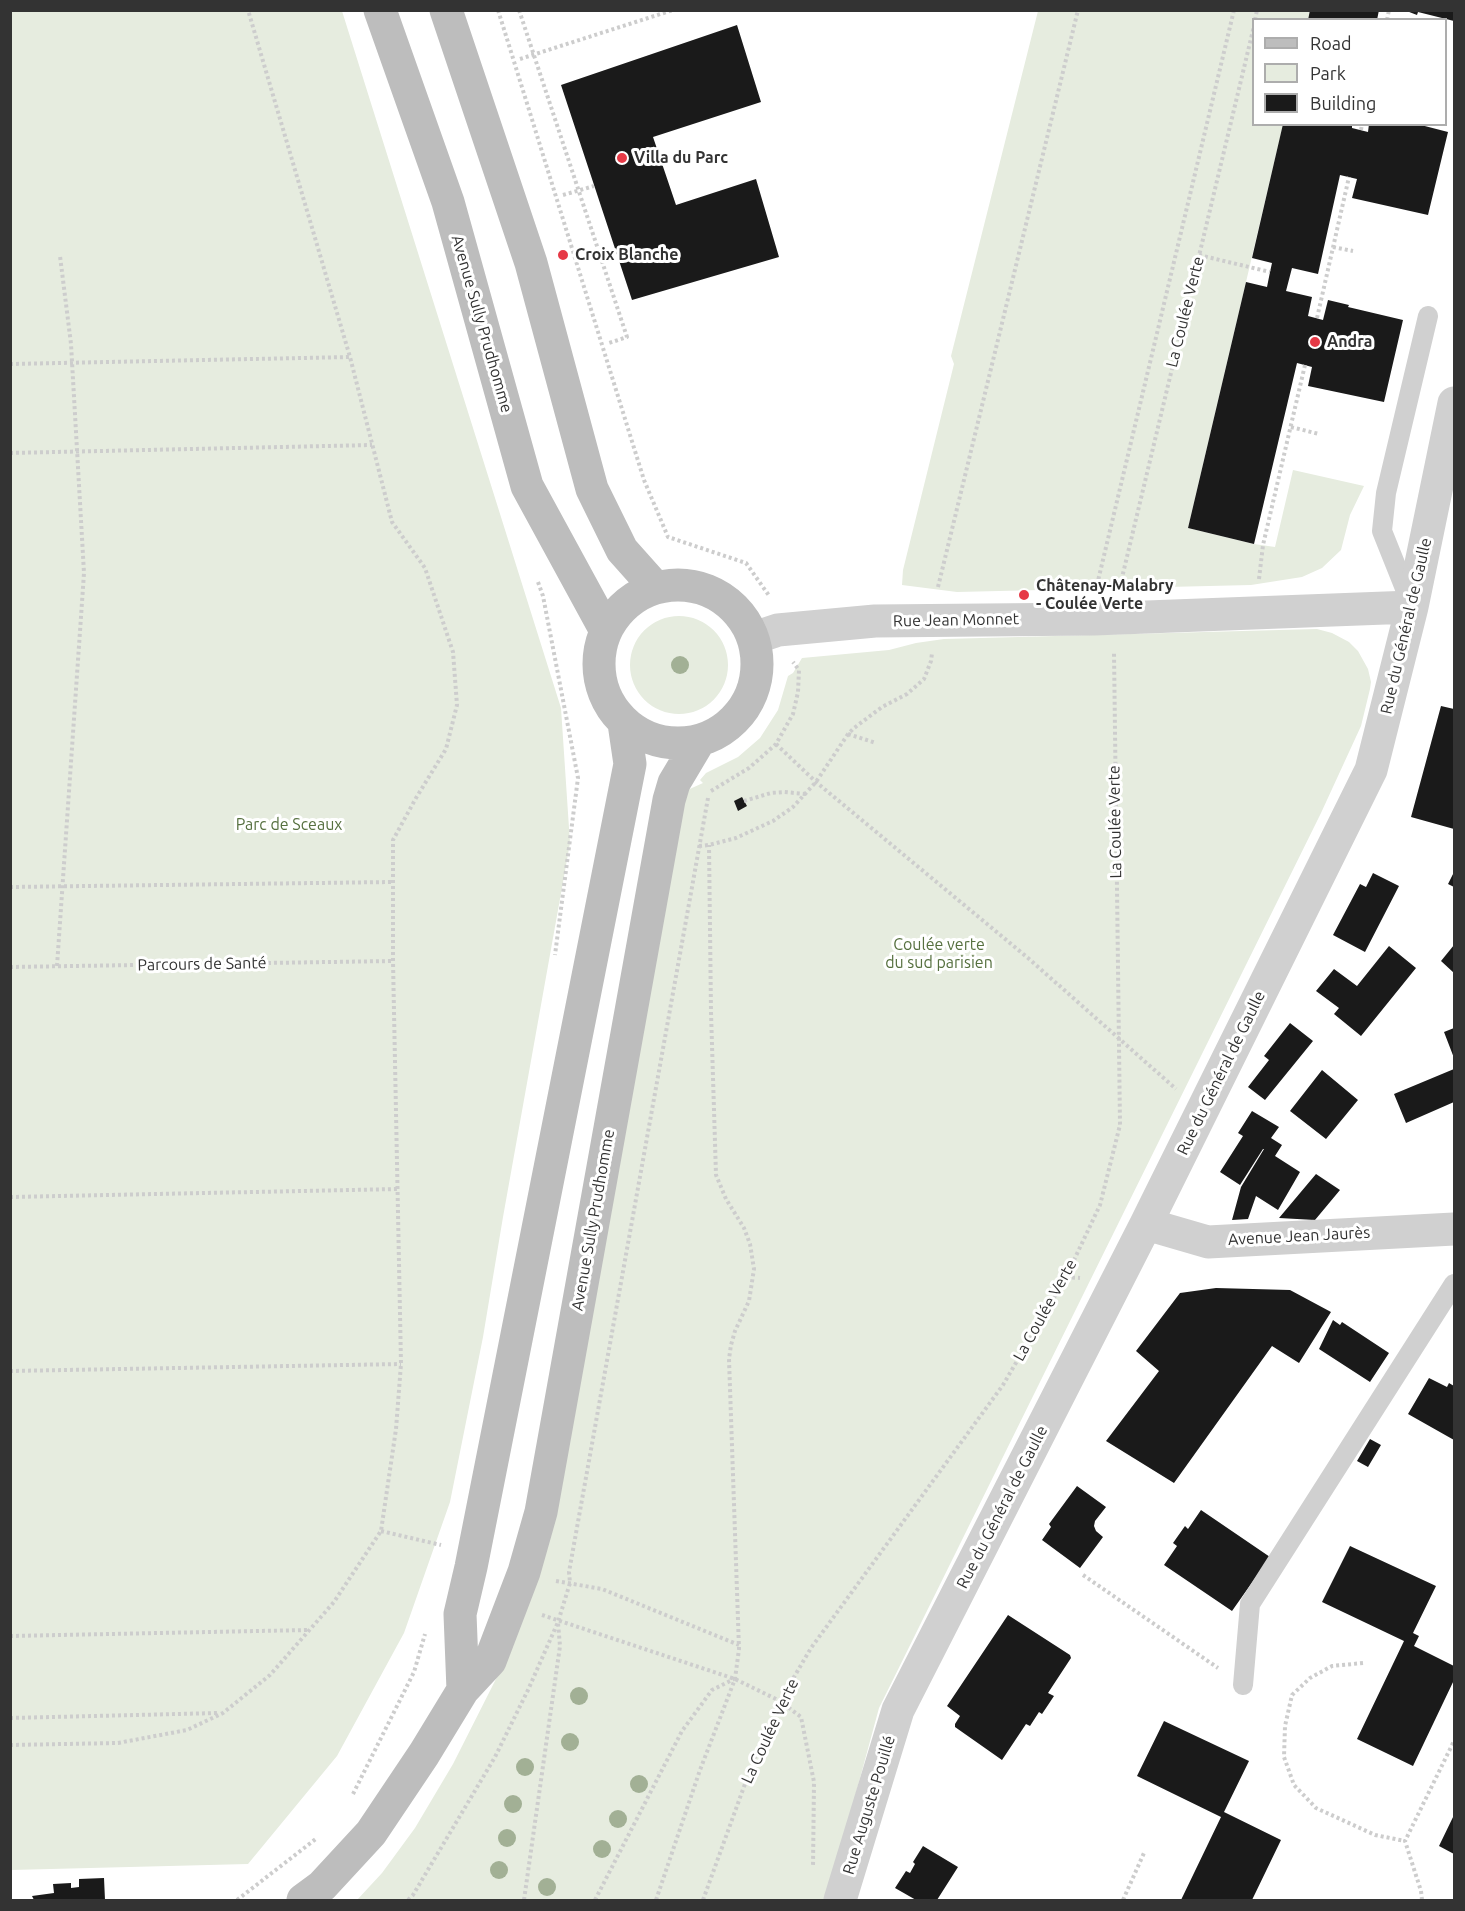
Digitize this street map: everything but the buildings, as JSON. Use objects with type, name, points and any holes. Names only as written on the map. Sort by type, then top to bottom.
[{"type":"main road","name":"Avenue Sully Prudhomme","points":[[380,10],[448,202],[527,486],[605,628]]},
{"type":"main road","points":[[446,10],[531,263],[592,489],[622,550],[655,587]]},
{"type":"main road","points":[[673,584],[693,586],[726,600],[742,615],[754,638],[757,675],[744,709],[723,730],[699,741],[689,743],[659,741],[633,729],[624,723],[610,707],[601,687],[598,664],[605,628],[634,596],[655,587],[673,584]]},
{"type":"main road","points":[[463,1690],[460,1614],[630,764],[624,723]]},
{"type":"main road","name":"Avenue Sully Prudhomme","points":[[303,1900],[322,1886],[371,1833],[424,1754],[463,1690],[490,1661],[524,1572],[541,1512],[669,800],[674,783],[699,741]]},
{"type":"street","name":"Rue du Général de Gaulle","points":[[898,1710],[1146,1224],[1371,770],[1412,607],[1455,403]]},
{"type":"street","name":"Rue Jean Monnet","points":[[754,638],[778,630],[875,621],[1094,619],[1412,607]]},
{"type":"street","name":"Avenue Jean Jaurès","points":[[1146,1224],[1208,1242],[1455,1229]]},
{"type":"street","name":"Rue Auguste Pouillé","points":[[840,1900],[898,1710]]},
{"type":"lane","points":[[1412,607],[1382,531],[1386,493],[1428,316]]},
{"type":"lane","points":[[1244,1685],[1250,1604],[1455,1284]]},
{"type":"path","points":[[10,1745],[118,1743],[187,1730],[223,1713],[270,1675],[334,1602],[381,1531],[396,1429],[401,1364],[393,961],[393,840],[446,749],[457,705],[453,652],[425,568],[392,522],[350,357],[248,10]]},
{"type":"path","points":[[498,10],[644,480],[668,537],[746,562],[772,600]]},
{"type":"path","points":[[519,10],[627,337],[609,343]]},
{"type":"path","points":[[520,59],[673,10]]},
{"type":"path","points":[[936,597],[1078,10]]},
{"type":"path","points":[[1098,580],[1234,10]]},
{"type":"path","name":"La Coulée Verte","points":[[1118,591],[1252,41]]},
{"type":"path","points":[[1361,130],[1362,126]]},
{"type":"path","points":[[1317,318],[1349,177]]},
{"type":"path","points":[[563,195],[594,186]]},
{"type":"path","points":[[1333,247],[1353,251]]},
{"type":"path","points":[[1199,255],[1270,272]]},
{"type":"path","points":[[57,966],[84,573],[71,344],[60,256]]},
{"type":"path","points":[[10,364],[350,357]]},
{"type":"path","points":[[1263,545],[1305,365]]},
{"type":"path","points":[[1291,427],[1319,435]]},
{"type":"path","points":[[10,453],[372,445]]},
{"type":"path","points":[[543,596],[578,778],[555,955]]},
{"type":"path","name":"La Coulée Verte","points":[[704,1900],[754,1760],[780,1701],[811,1648],[1003,1384],[1066,1277],[1100,1205],[1120,1125],[1113,647]]},
{"type":"path","points":[[699,846],[710,846],[736,838],[765,825],[793,807],[807,794],[848,734],[870,714],[916,687],[924,679],[932,650]]},
{"type":"path","points":[[848,734],[876,743]]},
{"type":"path","points":[[776,744],[816,782],[1028,958],[1202,1111]]},
{"type":"path","points":[[744,801],[771,793],[807,794]]},
{"type":"path","points":[[656,1900],[735,1679],[739,1645],[729,1359],[730,1345],[735,1330],[749,1301],[754,1269],[750,1244],[744,1228],[726,1199],[716,1175],[711,1012],[710,846]]},
{"type":"path","points":[[10,887],[392,882]]},
{"type":"path","name":"Parcours de Santé","points":[[10,967],[393,961]]},
{"type":"path","points":[[10,1197],[399,1189]]},
{"type":"path","points":[[10,1371],[401,1364]]},
{"type":"path","points":[[381,1531],[450,1548]]},
{"type":"path","points":[[1083,1575],[1244,1685]]},
{"type":"path","points":[[570,1582],[602,1589],[739,1645]]},
{"type":"path","points":[[524,1900],[560,1646],[558,1622],[735,1679],[780,1701],[801,1717],[814,1782],[813,1873]]},
{"type":"path","points":[[350,1801],[414,1672],[427,1628]]},
{"type":"path","points":[[10,1636],[309,1630]]},
{"type":"path","points":[[1364,1663],[1332,1666],[1310,1678],[1292,1695],[1285,1726],[1284,1757],[1294,1785],[1316,1808],[1375,1834],[1406,1841]]},
{"type":"path","points":[[595,1900],[682,1731],[712,1690],[735,1679]]},
{"type":"path","points":[[10,1718],[223,1713]]},
{"type":"path","points":[[1422,1900],[1406,1841],[1455,1741]]},
{"type":"path","points":[[237,1900],[321,1835]]},
{"type":"path","points":[[1123,1900],[1144,1853]]},
{"type":"green space","name":"Parc de Sceaux","points":[[10,11],[342,11],[561,708],[570,843],[483,1337],[450,1502],[404,1633],[337,1756],[248,1864],[11,1870]]},
{"type":"green space","points":[[1038,11],[1310,11],[1308,18],[1252,18],[1252,126],[1283,126],[1188,528],[1275,547],[1293,470],[1364,486],[1350,515],[1341,550],[1322,568],[1302,577],[1251,585],[957,592],[902,585],[903,570],[954,364],[951,356]]},
{"type":"green space","points":[[679,616],[698,619],[714,630],[725,646],[728,665],[725,684],[714,700],[698,711],[679,714],[660,711],[644,700],[633,684],[630,665],[633,646],[644,630],[660,619]]},
{"type":"green space","name":"Coulée verte du sud parisien","points":[[1317,629],[1332,633],[1349,642],[1358,651],[1368,669],[1371,682],[1361,726],[1321,813],[879,1708],[827,1900],[357,1900],[382,1873],[415,1828],[453,1764],[499,1673],[683,792],[703,783],[700,780],[706,773],[738,757],[760,738],[778,710],[788,676],[793,673],[802,658],[889,650],[944,639]]},
{"type":"place","name":"Villa du Parc","points":[[622,158]]},
{"type":"place","name":"Croix Blanche","points":[[563,255]]},
{"type":"place","name":"Andra","points":[[1315,342]]},
{"type":"place","name":"Châtenay-Malabry - Coulée Verte","points":[[1024,595]]}]
